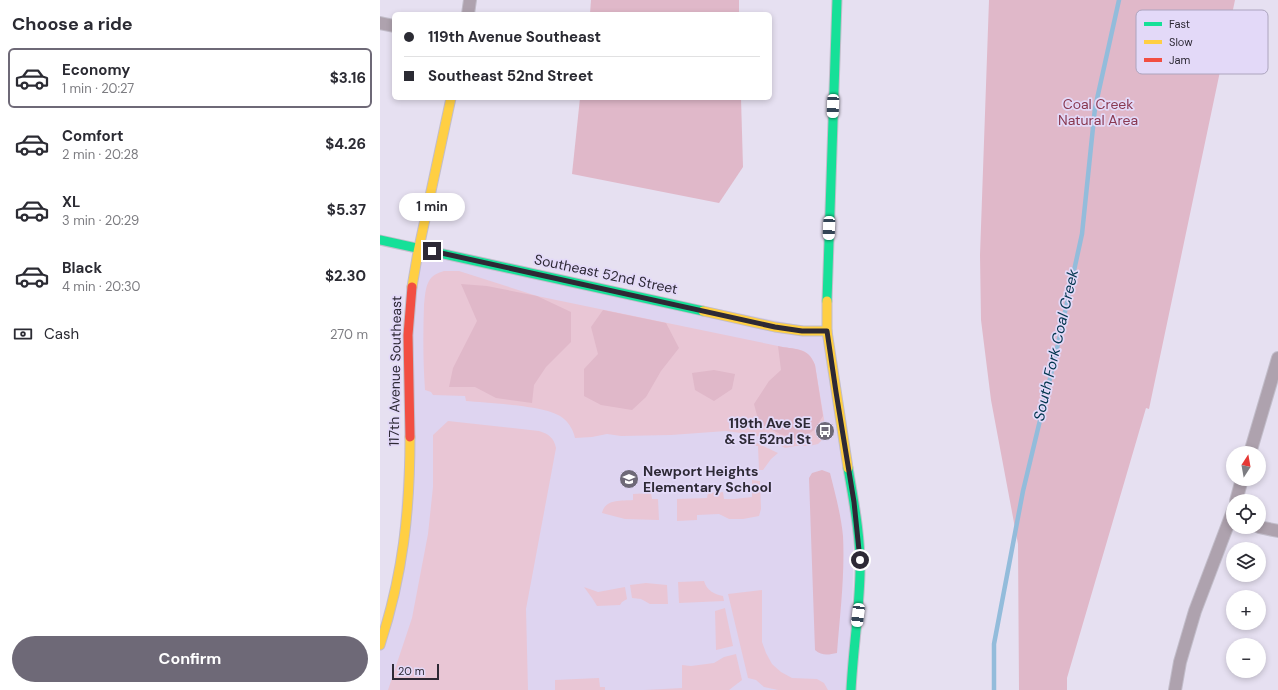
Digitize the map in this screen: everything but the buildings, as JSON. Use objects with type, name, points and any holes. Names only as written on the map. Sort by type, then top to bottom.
[{"type":"street","points":[[468,12],[470,0]]},
{"type":"street","points":[[837,0],[827,281],[827,331],[858,532],[860,573],[858,615],[851,690]]},
{"type":"street","points":[[380,23],[392,26]]},
{"type":"street","name":"117th Avenue Southeast","points":[[380,645],[396,589],[403,556],[408,514],[410,421],[409,328],[411,291],[451,100]]},
{"type":"street","name":"Southeast 52nd Street","points":[[380,240],[775,327],[802,331],[827,331]]},
{"type":"street","points":[[1252,446],[1278,358]]},
{"type":"street","points":[[1266,528],[1278,531]]},
{"type":"street","points":[[1175,690],[1180,662],[1195,611],[1208,574],[1226,531]]},
{"type":"shaded area","name":"Newport Heights Elementary School","points":[[419,248],[827,331],[854,502],[851,690],[380,690],[380,645],[395,596]]},
{"type":"shaded area","points":[[444,271],[459,271],[537,296],[802,351],[810,355],[815,365],[826,431],[825,437],[818,444],[785,448],[765,438],[726,431],[671,435],[621,436],[607,434],[575,438],[568,423],[563,418],[552,412],[514,405],[466,401],[465,396],[433,395],[431,392],[425,390],[423,348],[424,305],[426,290],[430,279],[437,273]]},
{"type":"shaded area","points":[[448,421],[539,431],[550,437],[556,448],[526,609],[528,690],[388,690],[412,618],[428,534],[433,487],[433,435]]},
{"type":"shaded area","points":[[747,440],[778,453],[771,459],[763,470],[759,470],[758,446],[749,446]]},
{"type":"shaded area","points":[[752,480],[760,481],[761,509],[759,516],[743,519],[729,519],[719,514],[697,515],[697,520],[677,521],[677,499],[707,498],[708,493],[723,492],[724,499],[752,497]]},
{"type":"shaded area","points":[[651,493],[652,499],[658,499],[659,520],[625,519],[602,513],[606,505],[610,503],[633,500],[633,494]]},
{"type":"shaded area","points":[[704,581],[711,592],[723,596],[724,601],[679,603],[678,582]]},
{"type":"shaded area","points":[[646,583],[667,585],[668,604],[650,604],[641,599],[632,598],[630,585]]},
{"type":"shaded area","points":[[584,587],[598,592],[625,587],[627,599],[620,605],[597,606]]},
{"type":"shaded area","points":[[762,590],[762,642],[772,664],[781,672],[792,678],[817,679],[824,683],[828,690],[778,690],[764,687],[756,680],[748,678],[728,594]]},
{"type":"shaded area","points":[[725,608],[733,646],[716,650],[715,611]]},
{"type":"shaded area","points":[[736,654],[742,680],[729,690],[644,690],[682,688],[682,665],[691,666],[714,663],[724,657]]},
{"type":"shaded area","points":[[599,678],[600,687],[605,687],[605,690],[555,690],[555,680]]},
{"type":"green space","points":[[591,0],[739,0],[739,12],[590,12]]},
{"type":"green space","name":"Coal Creek Natural Area","points":[[989,0],[1235,0],[1233,10],[1136,10],[1136,74],[1219,74],[1149,409],[1146,408],[1067,678],[1067,690],[1019,690],[1018,544],[991,400],[981,320],[980,255]]},
{"type":"green space","points":[[580,100],[741,100],[743,167],[719,203],[572,174]]},
{"type":"green space","points":[[461,284],[487,286],[537,296],[571,312],[571,342],[546,367],[534,385],[532,403],[496,398],[475,387],[449,387],[453,368],[477,321]]},
{"type":"green space","points":[[603,310],[666,323],[679,348],[661,371],[646,397],[632,410],[601,405],[584,396],[584,369],[598,354],[591,327]]},
{"type":"green space","points":[[778,346],[804,352],[809,355],[815,365],[823,416],[814,430],[800,440],[780,434],[759,423],[754,404],[769,381],[781,370]]},
{"type":"green space","points":[[714,370],[735,374],[732,389],[714,401],[695,390],[692,373]]},
{"type":"green space","points":[[822,470],[830,473],[843,536],[843,580],[837,653],[828,655],[815,650],[809,478],[812,473]]},
{"type":"waterway","name":"South Fork Coal Creek","points":[[994,690],[994,644],[1023,491],[1054,362],[1082,234],[1095,108],[1119,0]]},
{"type":"traffic: fast","points":[[827,301],[837,0]]},
{"type":"traffic: fast","points":[[380,240],[703,311]]},
{"type":"traffic: fast","points":[[848,468],[857,521],[860,561],[851,690]]},
{"type":"traffic: slow","points":[[412,287],[451,100]]},
{"type":"traffic: slow","points":[[827,301],[827,331],[848,468]]},
{"type":"traffic: slow","points":[[703,311],[775,327],[803,331],[827,331]]},
{"type":"traffic: slow","points":[[380,645],[388,619],[400,568],[404,542],[409,491],[410,437]]},
{"type":"traffic: jam","points":[[410,437],[408,335],[412,287]]},
{"type":"place","name":"119th Ave SE & SE 52nd St","points":[[825,431]]},
{"type":"place","name":"Newport Heights Elementary School","points":[[629,479]]},
{"type":"route","points":[[432,251],[775,327],[802,331],[827,331],[854,502],[860,560]]}]
